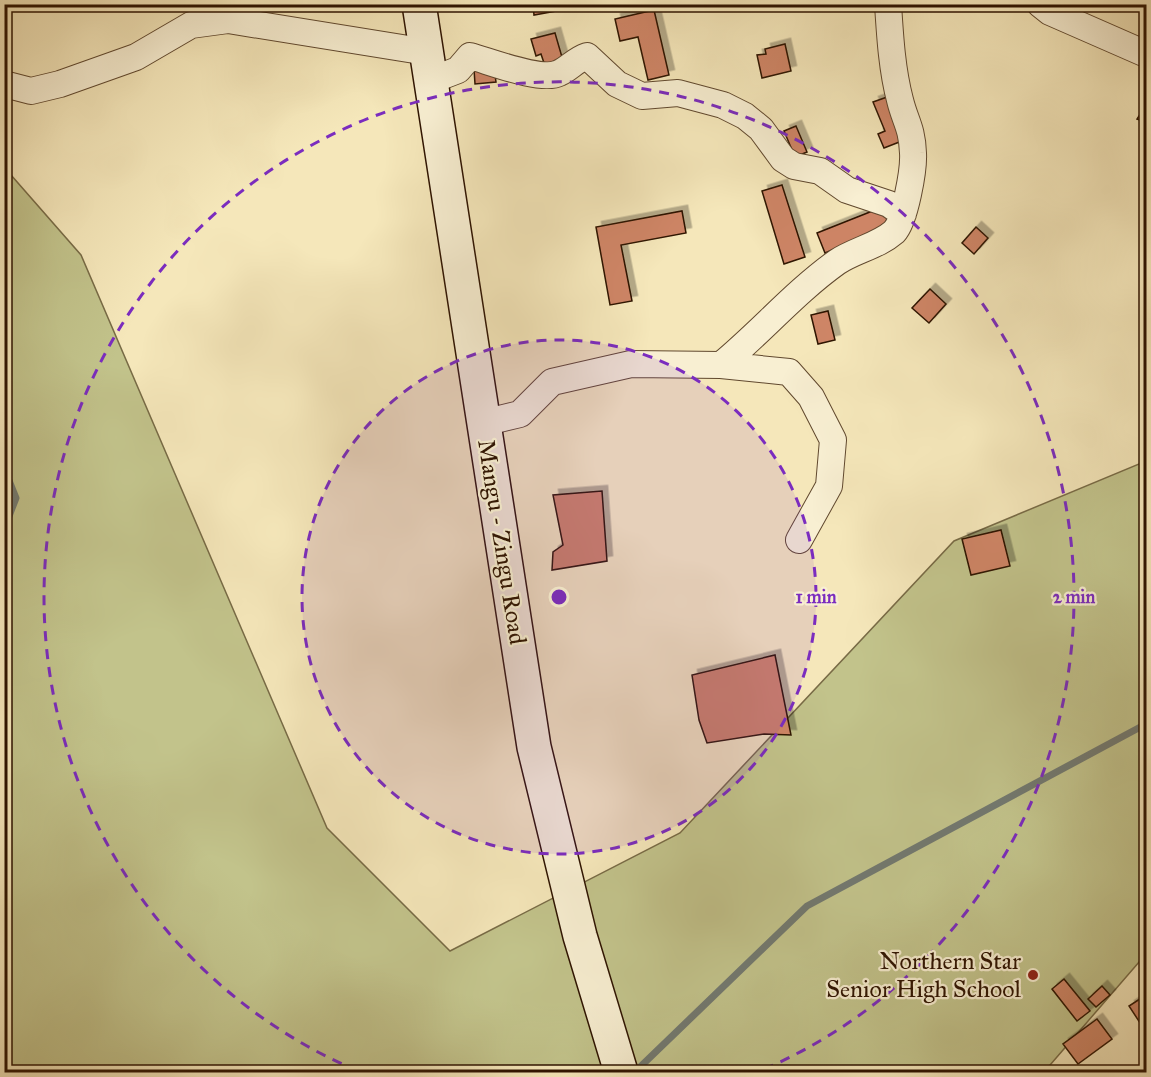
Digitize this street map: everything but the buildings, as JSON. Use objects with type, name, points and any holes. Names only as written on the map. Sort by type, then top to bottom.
[{"type":"street","name":"Mangu - Zingu Road","points":[[419,4],[534,747],[580,936],[621,1072]]},
{"type":"street","points":[[721,365],[744,346],[772,316],[839,261],[875,244],[895,231],[903,214],[913,156],[912,138],[911,128],[900,101],[888,4]]},
{"type":"street","points":[[1040,4],[1050,12],[1146,54]]},
{"type":"street","points":[[4,84],[31,91],[60,84],[136,57],[191,26],[228,20],[430,66],[458,70],[470,56],[539,75],[558,74],[576,60],[587,56],[617,84],[642,96],[678,93],[723,105],[745,116],[761,129],[789,162],[820,171],[847,190],[889,204],[903,214]]},
{"type":"street","points":[[483,423],[520,414],[552,382],[631,364],[721,365],[789,372],[811,397],[833,440],[830,486],[799,540]]},
{"type":"green space","points":[[4,167],[81,255],[327,828],[450,951],[680,833],[954,541],[1146,461],[1146,954],[1044,1072],[5,1072]]},
{"type":"waterway","points":[[4,468],[16,498],[4,529]]},
{"type":"waterway","points":[[639,1068],[807,906],[1146,724]]},
{"type":"place","name":"Northern Star Senior High School","points":[[1033,975]]}]
